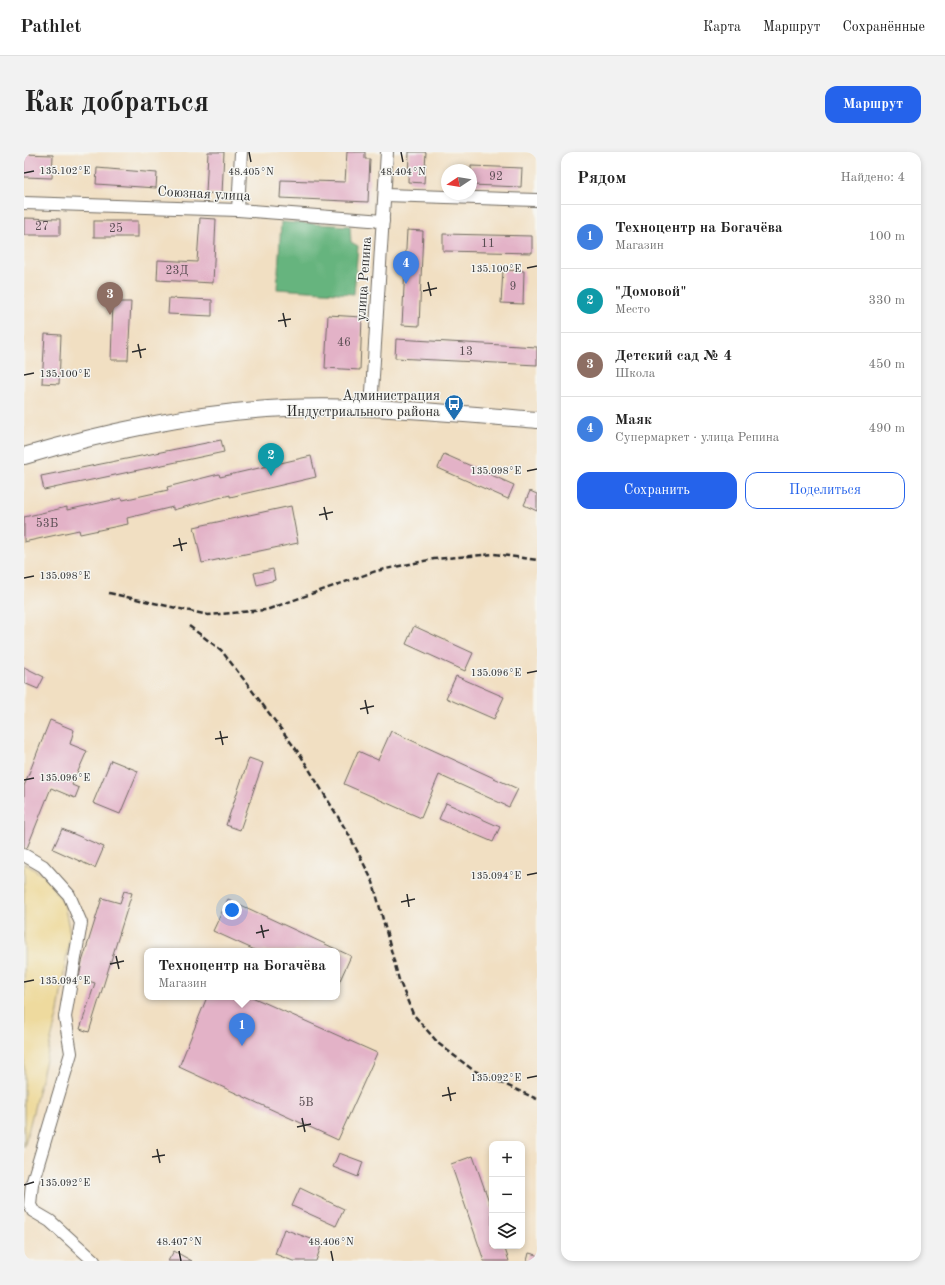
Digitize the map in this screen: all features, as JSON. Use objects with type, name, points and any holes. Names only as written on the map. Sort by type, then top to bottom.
[{"type":"main road","points":[[24,456],[141,426],[227,412],[285,408],[371,408],[537,420]]},
{"type":"street","points":[[238,210],[242,152]]},
{"type":"street","name":"улица Репина","points":[[371,408],[387,152]]},
{"type":"street","points":[[385,195],[537,200]]},
{"type":"street","name":"Союзная улица","points":[[24,203],[238,210],[383,221]]},
{"type":"street","points":[[24,854],[43,866],[69,895],[81,923],[65,1017],[71,1053],[32,1184],[30,1205],[33,1211],[50,1221],[94,1261]]},
{"type":"green space","points":[[281,222],[350,226],[351,242],[358,246],[354,294],[277,289]]},
{"type":"sand","points":[[24,863],[44,876],[64,903],[70,934],[58,1012],[24,1148]]},
{"type":"building","points":[[208,152],[224,152],[222,194],[206,193]]},
{"type":"building","points":[[347,152],[365,152],[365,159],[370,159],[368,202],[280,198],[281,180],[345,182]]},
{"type":"building","points":[[409,152],[426,152],[424,183],[408,182]]},
{"type":"building","points":[[24,154],[53,155],[52,178],[24,177]]},
{"type":"building","points":[[477,166],[522,168],[521,187],[477,185]]},
{"type":"building","points":[[97,168],[157,173],[156,188],[96,184]]},
{"type":"building","points":[[24,218],[60,219],[60,235],[24,235]]},
{"type":"building","points":[[200,218],[216,219],[213,283],[157,280],[158,260],[197,262]]},
{"type":"building","points":[[94,221],[138,221],[138,237],[94,237]]},
{"type":"building","points":[[407,230],[423,231],[419,326],[402,325]]},
{"type":"building","points":[[443,234],[532,236],[532,253],[443,251]]},
{"type":"building","points":[[503,270],[524,271],[523,304],[501,303]]},
{"type":"building","points":[[169,298],[212,300],[212,316],[168,314]]},
{"type":"building","points":[[113,302],[131,302],[128,360],[111,360]]},
{"type":"building","points":[[328,315],[362,317],[360,370],[325,368]]},
{"type":"building","points":[[45,334],[61,335],[59,384],[42,383]]},
{"type":"building","points":[[396,339],[537,347],[537,365],[395,358]]},
{"type":"building","points":[[221,440],[224,452],[44,490],[41,476]]},
{"type":"building","points":[[444,454],[514,485],[508,499],[438,468]]},
{"type":"building","points":[[311,456],[316,477],[230,497],[230,495],[173,510],[173,507],[127,518],[128,524],[80,534],[79,530],[24,542],[24,517],[67,507],[67,510],[122,498],[123,500],[168,490],[167,487],[219,474],[220,477]]},
{"type":"building","points":[[530,491],[537,494],[537,511],[524,505]]},
{"type":"building","points":[[291,506],[298,543],[202,563],[194,527]]},
{"type":"building","points":[[273,569],[275,580],[257,585],[254,573]]},
{"type":"building","points":[[414,626],[473,653],[465,671],[406,644]]},
{"type":"building","points":[[24,667],[44,677],[38,689],[24,683]]},
{"type":"building","points":[[456,676],[504,697],[494,719],[446,698]]},
{"type":"building","points":[[50,720],[74,730],[70,744],[87,751],[72,785],[79,788],[75,798],[51,788],[27,848],[24,848],[24,786]]},
{"type":"building","points":[[391,731],[518,789],[509,807],[439,775],[421,818],[344,784],[358,751],[378,760]]},
{"type":"building","points":[[249,758],[263,763],[240,830],[226,825]]},
{"type":"building","points":[[111,760],[138,771],[120,814],[93,803]]},
{"type":"building","points":[[446,803],[500,827],[493,842],[439,819]]},
{"type":"building","points":[[62,829],[104,847],[95,868],[53,849]]},
{"type":"building","points":[[124,891],[132,893],[89,1032],[80,1029],[95,983],[79,978],[82,962],[102,898],[120,903]]},
{"type":"building","points":[[228,899],[334,948],[250,948],[213,931]]},
{"type":"building","points":[[340,951],[351,956],[340,980]]},
{"type":"building","points":[[206,1000],[259,1000],[377,1053],[338,1140],[179,1067]]},
{"type":"building","points":[[339,1153],[363,1162],[358,1177],[333,1167]]},
{"type":"building","points":[[473,1156],[489,1201],[489,1249],[505,1249],[509,1261],[484,1261],[451,1164]]},
{"type":"building","points":[[300,1188],[344,1209],[336,1226],[292,1206]]},
{"type":"building","points":[[284,1229],[322,1243],[316,1261],[293,1261],[275,1254]]},
{"type":"building","points":[[174,1251],[192,1261],[168,1261]]},
{"type":"building","points":[[529,1253],[537,1255],[537,1261],[527,1261]]},
{"type":"railway","points":[[109,593],[208,615],[266,610],[376,571],[434,559],[494,554],[537,560]]},
{"type":"railway","points":[[189,626],[221,650],[245,681],[301,756],[349,835],[373,882],[399,980],[413,1014],[439,1044],[473,1070],[537,1099]]},
{"type":"place","name":"Маяк","points":[[406,284]]},
{"type":"place","name":"Детский сад № 4","points":[[110,315]]},
{"type":"place","name":"Администрация Индустриального района","points":[[454,421]]},
{"type":"place","name":"\"Домовой\"","points":[[271,476]]},
{"type":"place","name":"Техноцентр на Богачёва","points":[[242,1046]]}]
